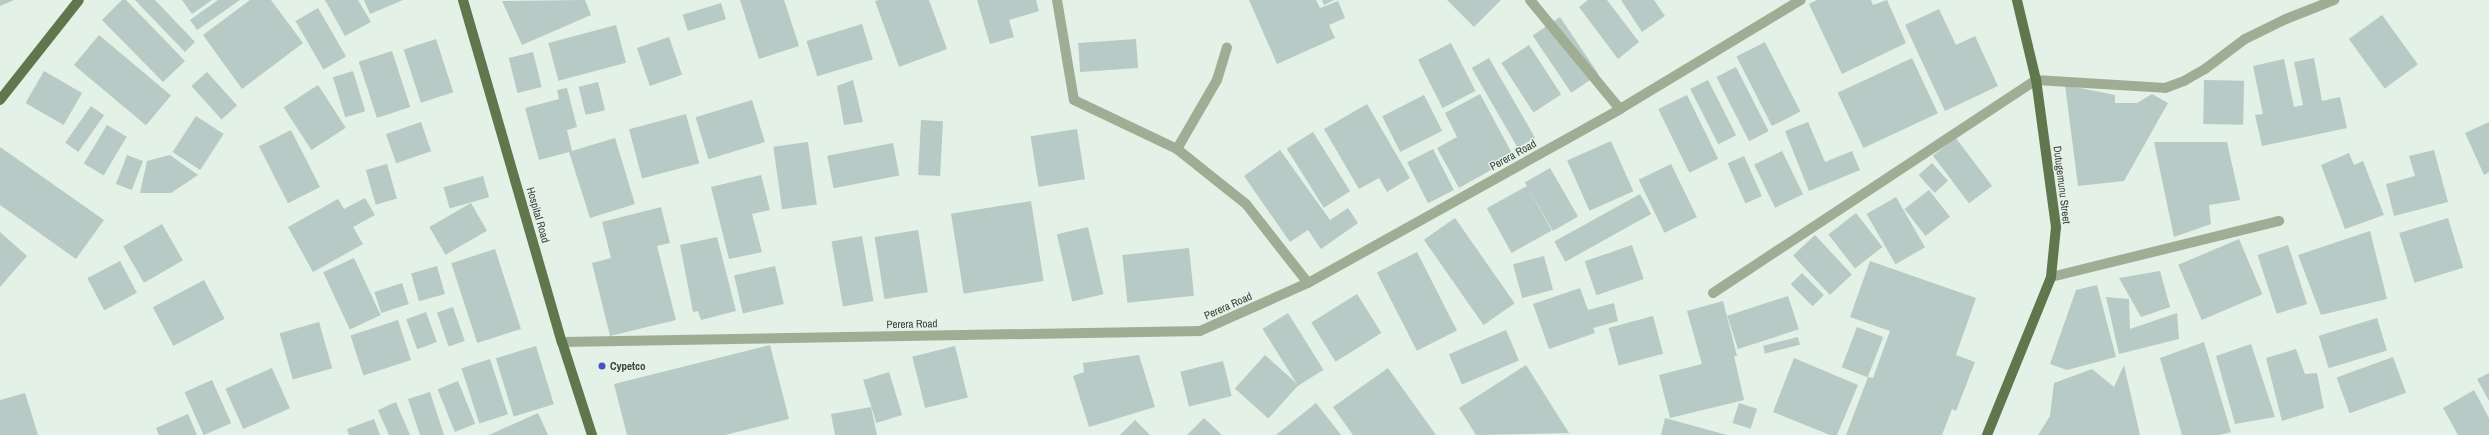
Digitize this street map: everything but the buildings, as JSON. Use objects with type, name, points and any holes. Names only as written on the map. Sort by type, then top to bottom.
[{"type":"main road","points":[[0,100],[79,0]]},
{"type":"main road","name":"Dutugemunu Street","points":[[1987,435],[2051,277],[2056,227],[2036,80],[2017,0]]},
{"type":"main road","name":"Hospital Road","points":[[466,1],[562,342],[592,435]]},
{"type":"street","points":[[1058,0],[1074,100],[1178,149],[1246,204],[1308,283]]},
{"type":"street","points":[[1530,0],[1620,109]]},
{"type":"street","name":"Perera Road","points":[[562,342],[1200,331],[1308,283],[1620,109],[1801,0]]},
{"type":"street","points":[[1712,293],[2036,80],[2165,88],[2184,82],[2245,39],[2286,19],[2334,0]]},
{"type":"street","points":[[1178,149],[1217,80],[1227,47]]},
{"type":"street","points":[[2051,277],[2279,221]]},
{"type":"place","name":"Cypetco","points":[[602,366]]}]
